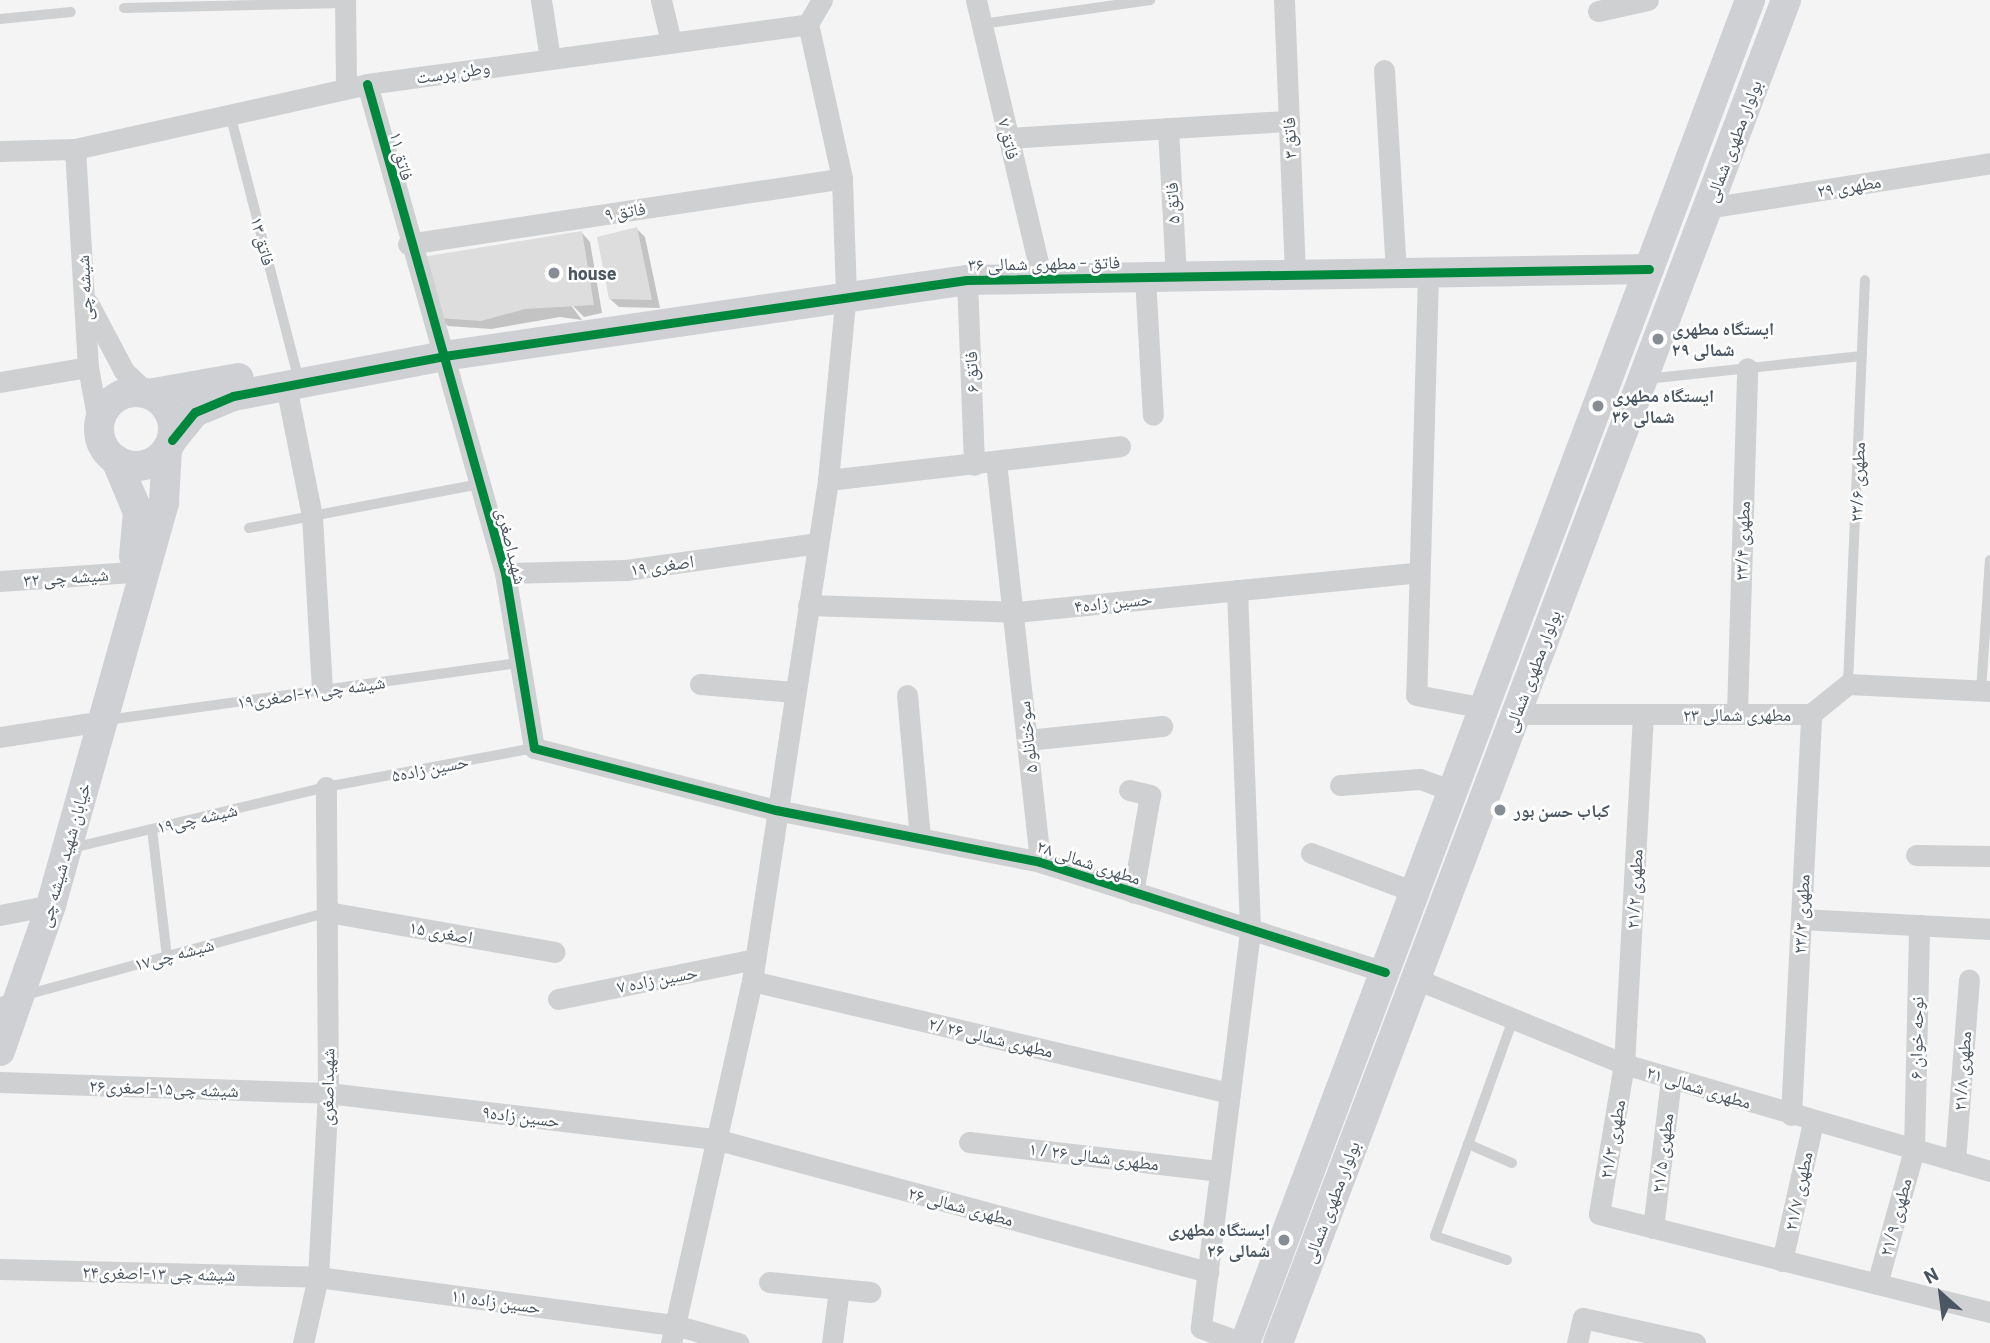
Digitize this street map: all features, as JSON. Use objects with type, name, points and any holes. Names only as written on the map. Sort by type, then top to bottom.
[{"type":"main road","name":"بولوار مطهری شمالی","points":[[1244,1343],[1750,0]]},
{"type":"main road","name":"بولوار مطهری شمالی","points":[[1278,1343],[1786,0]]},
{"type":"main road","name":"فاتق - مطهری شمالی ۳۶","points":[[291,377],[846,294],[967,280],[1649,270]]},
{"type":"main road","points":[[291,377],[211,402],[169,445],[144,465],[116,460],[103,446],[99,427],[112,401],[129,393],[148,394],[291,377]]},
{"type":"main road","points":[[148,394],[170,412],[169,445]]},
{"type":"main road","name":"خیابان شهید شیشه چی","points":[[0,1051],[10,999],[51,905],[118,656],[164,502],[169,445]]},
{"type":"main road","name":"خیابان شهید شیشه چی","points":[[116,460],[138,512],[132,572],[118,656]]},
{"type":"main road","points":[[1565,493],[1596,503]]},
{"type":"street","points":[[541,0],[550,59]]},
{"type":"street","points":[[661,0],[671,43]]},
{"type":"street","points":[[673,1334],[752,981],[828,481],[846,294],[842,178],[808,24],[822,0]]},
{"type":"street","name":"فاتق ۷","points":[[976,0],[1042,279]]},
{"type":"street","name":"فاتق ۳","points":[[1284,0],[1295,276]]},
{"type":"street","points":[[1598,11],[1648,0]]},
{"type":"street","name":"فاتق ۱۱","points":[[345,1],[356,86],[444,356]]},
{"type":"street","name":"وطن پرست","points":[[0,151],[75,149],[356,86],[808,24]]},
{"type":"street","points":[[1384,71],[1396,275]]},
{"type":"street","points":[[1008,138],[1289,121]]},
{"type":"street","name":"فاتق ۵","points":[[1168,128],[1176,277]]},
{"type":"street","name":"شیشه چی","points":[[75,149],[88,367],[99,427]]},
{"type":"street","name":"مطهری ۲۹","points":[[1707,208],[1990,163]]},
{"type":"street","name":"فاتق ۹","points":[[408,244],[842,178]]},
{"type":"street","points":[[1428,275],[1416,573],[1416,695],[1484,708]]},
{"type":"street","points":[[1144,278],[1153,415]]},
{"type":"street","name":"فاتق ۶","points":[[967,280],[974,465]]},
{"type":"street","points":[[84,295],[124,372],[148,394]]},
{"type":"street","name":"شهیداصغری","points":[[444,356],[505,573],[534,748]]},
{"type":"street","points":[[0,382],[88,367]]},
{"type":"street","name":"مطهری ۲۳/۴","points":[[1737,713],[1747,368]]},
{"type":"street","points":[[291,377],[312,516],[322,691]]},
{"type":"street","points":[[828,481],[1120,446]]},
{"type":"street","name":"سوختانلو ۵","points":[[996,462],[1015,612],[1040,862]]},
{"type":"street","name":"اصغری ۱۹","points":[[505,573],[626,570],[818,543]]},
{"type":"street","name":"شیشه چی ۳۲","points":[[0,581],[132,572]]},
{"type":"street","name":"حسین زاده۴","points":[[808,605],[1015,612],[1416,573]]},
{"type":"street","points":[[1237,590],[1250,932],[1201,1328],[1244,1343]]},
{"type":"street","points":[[700,684],[794,692]]},
{"type":"street","points":[[1849,684],[1985,691]]},
{"type":"street","name":"مطهری شمالی ۲۳","points":[[1516,714],[1811,714],[1849,684]]},
{"type":"street","points":[[907,695],[920,837]]},
{"type":"street","name":"مطهری ۲۱/۲","points":[[1624,1064],[1643,714]]},
{"type":"street","name":"مطهری ۲۳/۳","points":[[1791,1115],[1811,714]]},
{"type":"street","points":[[0,737],[102,721]]},
{"type":"street","points":[[1027,740],[1162,726]]},
{"type":"street","name":"مطهری شمالی ۲۸","points":[[534,748],[776,810],[1040,862],[1250,932],[1385,972]]},
{"type":"street","points":[[1340,786],[1420,779],[1453,791]]},
{"type":"street","name":"شهیداصغری","points":[[303,1343],[318,1277],[328,1093],[326,787]]},
{"type":"street","points":[[1129,790],[1150,795],[1133,893]]},
{"type":"street","points":[[1311,853],[1415,892]]},
{"type":"street","points":[[1916,855],[1990,856]]},
{"type":"street","points":[[0,915],[51,905]]},
{"type":"street","name":"اصغری ۱۵","points":[[328,912],[554,953]]},
{"type":"street","points":[[1801,919],[1990,929]]},
{"type":"street","name":"نوحه خوان ۶","points":[[1914,1150],[1919,925]]},
{"type":"street","name":"حسین زاده ۷","points":[[558,999],[755,959]]},
{"type":"street","name":"مطهری شمالی ۲۱","points":[[1416,979],[1624,1064],[1813,1122],[1990,1171]]},
{"type":"street","name":"مطهری ۲۱/۸","points":[[1955,1161],[1969,980]]},
{"type":"street","name":"مطهری شمالی ۲۶ /۲","points":[[752,981],[1230,1093]]},
{"type":"street","name":"مطهری ۲۱/۳","points":[[1624,1064],[1599,1214],[1653,1228]]},
{"type":"street","name":"مطهری ۲۱/۵","points":[[1653,1228],[1671,1079]]},
{"type":"street","name":"شیشه چی۱۵-اصغری۲۶","points":[[0,1082],[328,1093]]},
{"type":"street","name":"حسین زاده۹","points":[[328,1093],[715,1139]]},
{"type":"street","name":"مطهری ۲۱/۷","points":[[1782,1261],[1813,1122]]},
{"type":"street","name":"مطهری شمالی ۲۶","points":[[715,1139],[1208,1272]]},
{"type":"street","name":"مطهری شمالی ۲۶ / ۱","points":[[969,1142],[1220,1171]]},
{"type":"street","name":"مطهری ۲۱/۹","points":[[1877,1284],[1914,1150]]},
{"type":"street","points":[[1653,1228],[1990,1312]]},
{"type":"street","name":"شیشه چی ۱۳-اصغری۲۴","points":[[0,1269],[318,1277]]},
{"type":"street","name":"حسین زاده ۱۱","points":[[318,1277],[738,1343]]},
{"type":"street","points":[[769,1282],[871,1292]]},
{"type":"street","points":[[832,1343],[839,1289]]},
{"type":"street","points":[[1577,1343],[1583,1318],[1695,1343]]},
{"type":"lane","points":[[982,24],[1150,0]]},
{"type":"lane","points":[[124,8],[345,1]]},
{"type":"lane","points":[[0,19],[71,12]]},
{"type":"lane","name":"فاتق ۱۳","points":[[230,114],[291,377]]},
{"type":"lane","name":"مطهری ۲۳/۶","points":[[1849,684],[1865,280]]},
{"type":"lane","points":[[1643,379],[1862,356]]},
{"type":"lane","points":[[249,528],[480,484]]},
{"type":"lane","points":[[1985,691],[1990,561]]},
{"type":"lane","name":"شیشه چی۲۱-اصغری۱۹","points":[[102,721],[520,663]]},
{"type":"lane","name":"حسین زاده۵","points":[[326,787],[534,748]]},
{"type":"lane","name":"شیشه چی۱۹","points":[[67,849],[326,787]]},
{"type":"lane","points":[[152,829],[167,956]]},
{"type":"lane","name":"شیشه چی۱۷","points":[[10,999],[328,912]]},
{"type":"lane","points":[[1507,1260],[1435,1236],[1513,1019]]},
{"type":"lane","points":[[1468,1144],[1511,1163]]},
{"type":"building","points":[[637,227],[652,300],[609,299],[597,237]]},
{"type":"building","points":[[582,231],[594,305],[525,309],[481,321],[438,318],[422,257]]},
{"type":"cycle path","points":[[367,84],[505,573],[534,748],[776,810],[1040,862],[1385,972]]},
{"type":"cycle path","points":[[172,440],[195,412],[233,396],[444,356],[967,280],[1649,269]]},
{"type":"place","name":"house","points":[[554,273]]},
{"type":"place","name":"ایستگاه مطهری شمالی ۲۹","points":[[1658,339]]},
{"type":"place","name":"ایستگاه مطهری شمالی ۳۶","points":[[1598,406]]},
{"type":"place","name":"كباب حسن بور","points":[[1500,810]]},
{"type":"place","name":"ایستگاه مطهری شمالی ۲۶","points":[[1284,1240]]}]
